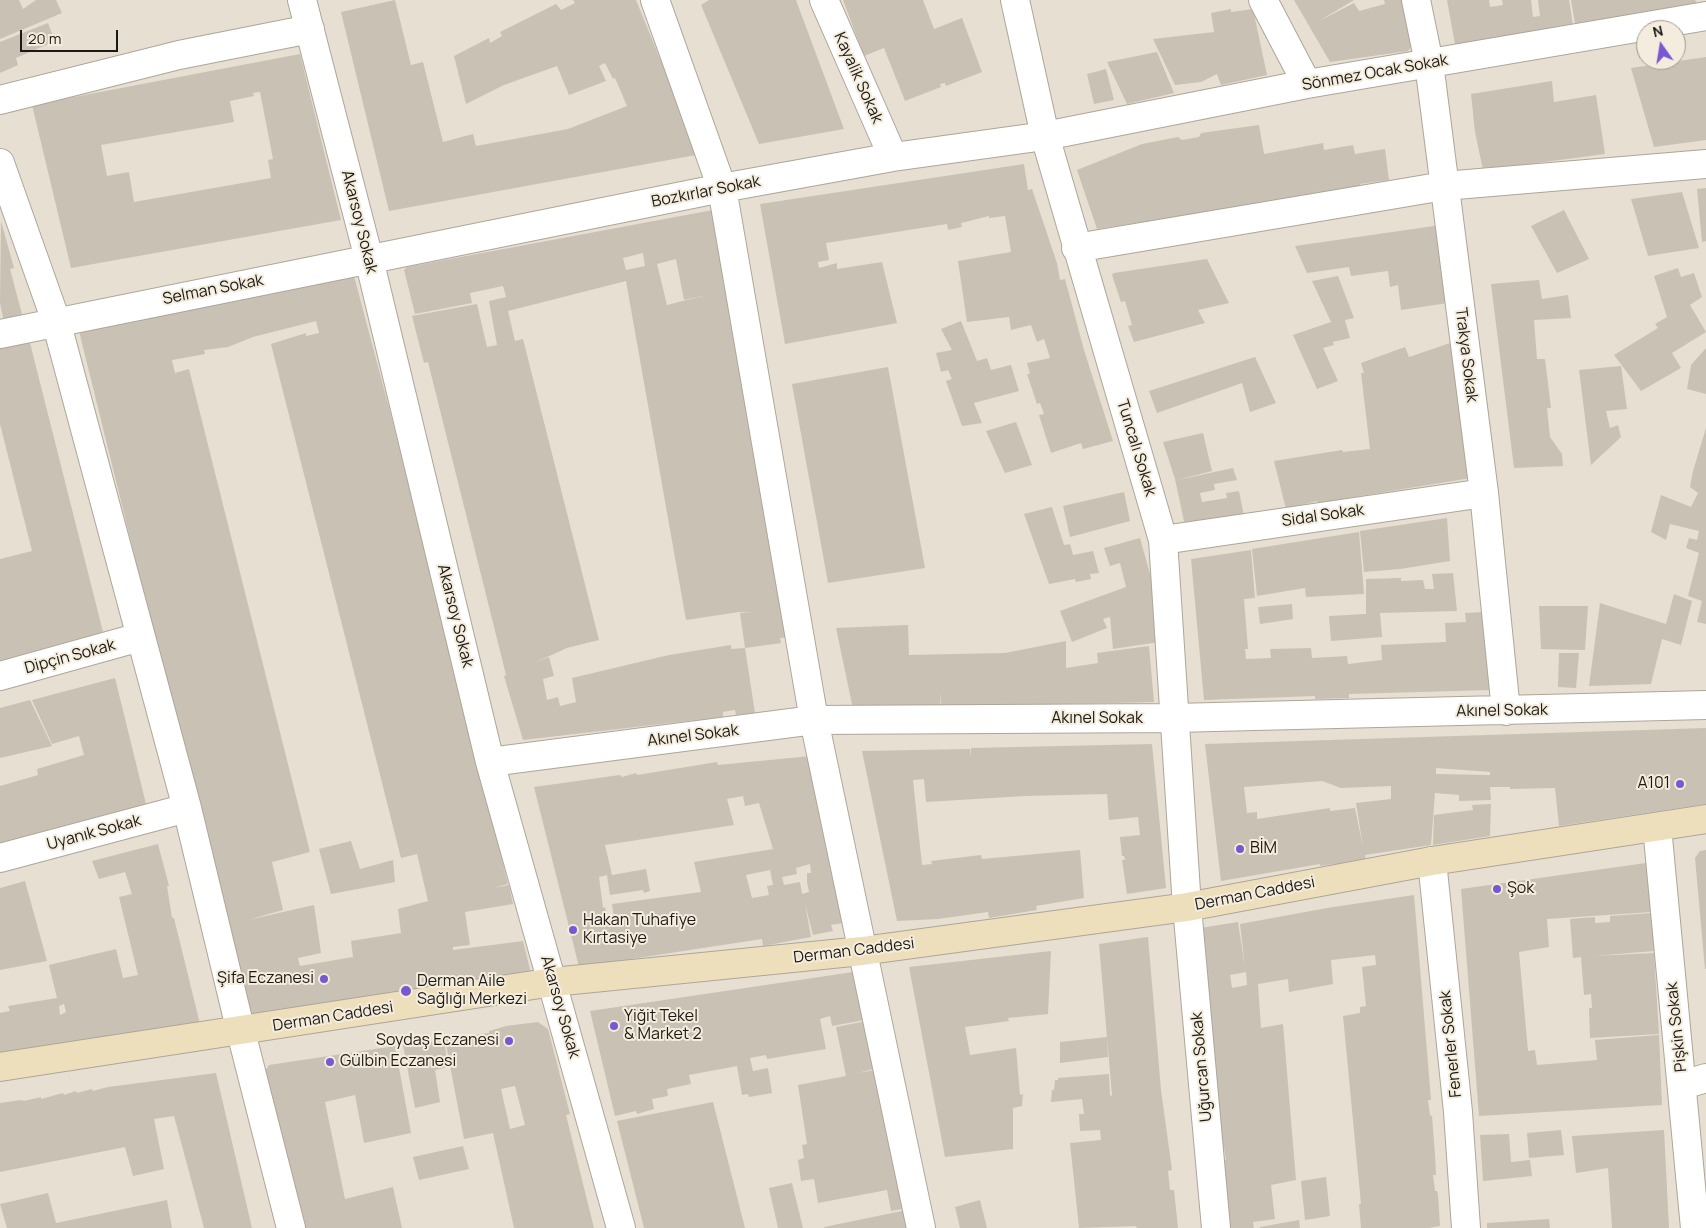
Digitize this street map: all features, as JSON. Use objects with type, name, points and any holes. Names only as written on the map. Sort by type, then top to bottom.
[{"type":"main road","name":"Derman Caddesi","points":[[0,1068],[553,982],[862,951],[1187,907],[1432,861],[1706,819]]},
{"type":"street","name":"Akarsoy Sokak","points":[[302,0],[369,259],[490,762],[621,1228]]},
{"type":"street","points":[[655,0],[722,188],[814,720],[921,1228]]},
{"type":"street","name":"Kayalik Sokak","points":[[824,0],[893,157]]},
{"type":"street","name":"Tuncalı Sokak","points":[[1015,0],[1045,136],[1076,248],[1163,540],[1187,907]]},
{"type":"street","points":[[1263,0],[1307,84]]},
{"type":"street","name":"Trakya Sokak","points":[[1416,0],[1428,63],[1484,492],[1506,711]]},
{"type":"street","name":"Sönmez Ocak Sokak","points":[[1045,136],[1307,84],[1706,16]]},
{"type":"street","points":[[0,100],[180,55],[310,28]]},
{"type":"street","name":"Bozkırlar Sokak","points":[[369,259],[722,188],[893,157],[1045,136]]},
{"type":"street","points":[[0,163],[56,321],[187,808],[291,1228]]},
{"type":"street","points":[[1076,248],[1444,186],[1706,164]]},
{"type":"street","name":"Selman Sokak","points":[[0,334],[56,321],[369,259]]},
{"type":"street","name":"Sidal Sokak","points":[[1163,540],[1484,492]]},
{"type":"street","name":"Dipçin Sokak","points":[[0,676],[140,637]]},
{"type":"street","name":"Akınel Sokak","points":[[490,762],[814,720],[1174,718],[1706,705]]},
{"type":"street","name":"Uyanık Sokak","points":[[0,858],[187,808]]},
{"type":"street","name":"Pişkin Sokak","points":[[1657,826],[1694,1082],[1695,1228]]},
{"type":"street","name":"Fenerler Sokak","points":[[1432,861],[1458,1112],[1466,1228]]},
{"type":"street","name":"Uğurcan Sokak","points":[[1187,907],[1216,1228]]},
{"type":"building","points":[[0,0],[19,0],[23,9],[36,0],[56,0],[62,13],[0,39]]},
{"type":"building","points":[[395,0],[411,65],[423,62],[443,142],[473,134],[476,146],[568,129],[627,106],[615,78],[613,79],[605,63],[599,66],[606,81],[569,95],[557,66],[504,85],[466,104],[454,56],[489,38],[490,43],[502,36],[500,32],[556,4],[561,10],[575,3],[573,0],[636,0],[685,120],[696,155],[389,211],[341,12]]},
{"type":"building","points":[[709,0],[796,0],[844,129],[759,144],[701,5]]},
{"type":"building","points":[[843,0],[923,0],[934,29],[962,18],[982,72],[946,86],[945,83],[940,84],[941,87],[905,101],[884,48],[864,56]]},
{"type":"building","points":[[1294,0],[1354,0],[1319,21],[1354,3],[1359,11],[1385,4],[1384,0],[1403,0],[1413,45],[1408,51],[1330,62]]},
{"type":"building","points":[[1447,0],[1489,0],[1490,7],[1503,5],[1502,0],[1531,0],[1533,17],[1540,16],[1538,0],[1569,0],[1574,32],[1456,50]]},
{"type":"building","points":[[1571,0],[1695,0],[1700,8],[1576,30]]},
{"type":"building","points":[[1231,9],[1231,12],[1253,9],[1267,75],[1221,85],[1217,74],[1201,82],[1175,85],[1153,39],[1214,32],[1211,13]]},
{"type":"building","points":[[48,23],[55,41],[16,58],[18,65],[0,73],[0,42]]},
{"type":"building","points":[[1157,52],[1174,93],[1127,104],[1107,62]]},
{"type":"building","points":[[300,54],[341,220],[71,268],[32,105]],"holes":[[[260,92],[273,159],[268,160],[271,178],[134,202],[129,172],[107,176],[101,145],[234,122],[230,101],[254,96],[253,93]]]},
{"type":"building","points":[[1706,57],[1706,140],[1654,147],[1631,68],[1636,67],[1636,70],[1686,70],[1686,60]]},
{"type":"building","points":[[1106,69],[1114,100],[1094,104],[1087,74]]},
{"type":"building","points":[[1552,81],[1554,102],[1596,95],[1605,154],[1483,170],[1475,132],[1471,94]]},
{"type":"building","points":[[1259,125],[1264,154],[1323,143],[1324,150],[1353,145],[1355,154],[1385,149],[1389,180],[1272,202],[1097,229],[1077,170],[1142,144],[1178,137],[1182,140],[1199,137],[1201,133]]},
{"type":"building","points":[[1024,164],[1028,190],[1032,189],[1057,263],[1060,280],[1065,279],[1084,350],[1113,441],[1083,449],[1081,443],[1051,453],[1039,415],[1044,414],[1040,403],[1037,404],[1027,374],[1030,374],[1027,363],[1050,358],[1044,339],[1037,342],[1031,325],[1011,330],[1009,317],[967,322],[958,261],[1011,252],[1005,216],[989,218],[989,216],[961,223],[962,227],[948,230],[947,224],[826,243],[829,260],[818,262],[819,268],[837,263],[837,269],[882,262],[897,323],[785,344],[760,204]]},
{"type":"building","points":[[1706,188],[1706,241],[1702,242],[1697,189]]},
{"type":"building","points":[[1682,192],[1699,248],[1648,256],[1631,199]]},
{"type":"building","points":[[713,210],[726,291],[791,637],[780,638],[781,643],[745,648],[755,713],[736,715],[735,710],[723,712],[723,717],[523,740],[504,676],[506,675],[428,362],[424,363],[412,316],[477,304],[487,347],[497,345],[489,301],[506,297],[503,286],[470,293],[472,303],[415,314],[404,270],[407,267]],"holes":[[[643,253],[645,266],[626,270],[623,258]],[[676,259],[684,300],[707,295],[667,305],[657,264]],[[626,281],[686,620],[739,612],[753,613],[740,613],[745,648],[731,649],[731,645],[669,655],[572,678],[576,702],[560,706],[558,697],[547,700],[543,679],[554,676],[549,657],[534,663],[567,648],[599,640],[523,339],[515,341],[508,311]]]},
{"type":"building","points":[[1564,210],[1589,259],[1557,273],[1531,226]]},
{"type":"building","points":[[1,221],[14,268],[10,269],[23,318],[4,322],[0,303]]},
{"type":"building","points":[[1441,225],[1448,303],[1401,310],[1398,285],[1390,287],[1388,271],[1351,276],[1349,267],[1307,273],[1295,246]]},
{"type":"building","points":[[1207,259],[1229,303],[1198,310],[1205,323],[1134,342],[1128,326],[1132,325],[1125,301],[1121,302],[1112,275],[1114,273]]},
{"type":"building","points":[[1678,268],[1681,277],[1694,273],[1702,297],[1690,305],[1706,332],[1672,353],[1681,368],[1641,391],[1614,355],[1658,328],[1655,324],[1667,317],[1654,276]]},
{"type":"building","points":[[354,276],[392,419],[508,884],[493,888],[509,885],[513,904],[465,912],[470,945],[453,947],[453,950],[523,941],[532,978],[248,1016],[78,327]],"holes":[[[316,321],[319,333],[306,336],[306,333],[271,344],[401,858],[417,854],[428,901],[398,909],[401,933],[351,941],[353,957],[300,966],[298,958],[321,953],[314,905],[248,920],[283,910],[272,862],[310,852],[189,369],[175,373],[172,360],[205,354],[204,350],[228,347],[253,337]]]},
{"type":"building","points":[[1338,276],[1354,318],[1345,320],[1350,338],[1333,342],[1334,345],[1323,348],[1338,381],[1317,389],[1293,335],[1331,322],[1312,281]]},
{"type":"building","points":[[1539,280],[1542,299],[1568,295],[1571,318],[1534,320],[1537,359],[1545,359],[1551,408],[1547,408],[1550,437],[1562,454],[1563,466],[1514,468],[1491,284]]},
{"type":"building","points":[[961,321],[977,361],[987,358],[991,370],[1011,365],[1019,391],[974,403],[982,423],[962,426],[946,381],[952,379],[948,370],[941,372],[936,353],[952,350],[941,329]]},
{"type":"building","points":[[28,335],[103,632],[0,661],[0,559],[32,551],[0,424],[0,341]]},
{"type":"building","points":[[1456,341],[1471,478],[1318,503],[1317,501],[1286,509],[1274,461],[1342,450],[1343,452],[1370,449],[1361,373],[1364,373],[1361,363],[1405,347],[1409,357]]},
{"type":"building","points":[[1706,348],[1706,394],[1687,389],[1691,365]]},
{"type":"building","points":[[1255,357],[1276,403],[1250,412],[1242,383],[1157,413],[1149,391]]},
{"type":"building","points":[[1621,366],[1627,409],[1606,411],[1610,428],[1618,425],[1621,437],[1591,465],[1579,370]]},
{"type":"building","points":[[888,367],[925,568],[828,583],[792,384]]},
{"type":"building","points":[[1016,422],[1032,465],[1005,473],[986,431]]},
{"type":"building","points":[[1706,428],[1706,624],[1697,622],[1702,601],[1688,596],[1699,553],[1686,548],[1689,538],[1697,540],[1699,531],[1670,524],[1666,540],[1651,532],[1661,495],[1691,507],[1698,493],[1690,487],[1693,471]]},
{"type":"building","points":[[1203,433],[1212,471],[1177,480],[1233,468],[1237,480],[1214,484],[1215,490],[1200,493],[1202,502],[1227,498],[1226,493],[1239,491],[1244,516],[1185,526],[1175,479],[1163,442]]},
{"type":"building","points":[[1124,492],[1130,521],[1070,537],[1063,506]]},
{"type":"building","points":[[1052,507],[1064,545],[1070,544],[1073,555],[1093,551],[1099,573],[1090,574],[1091,579],[1076,582],[1075,579],[1049,584],[1024,514]]},
{"type":"building","points":[[1447,518],[1450,561],[1400,569],[1364,572],[1360,531]]},
{"type":"building","points":[[1359,532],[1364,594],[1306,597],[1305,588],[1257,596],[1252,549]]},
{"type":"building","points":[[1140,538],[1152,581],[1159,642],[1113,649],[1110,617],[1103,619],[1107,628],[1072,642],[1060,611],[1126,587],[1120,563],[1110,566],[1104,548]]},
{"type":"building","points":[[1251,550],[1255,598],[1244,599],[1248,649],[1245,649],[1246,659],[1271,658],[1270,649],[1311,648],[1312,658],[1347,656],[1348,664],[1382,660],[1381,645],[1446,642],[1445,623],[1466,622],[1465,613],[1485,612],[1491,690],[1349,694],[1349,698],[1315,699],[1315,696],[1204,700],[1191,559]]},
{"type":"building","points":[[1453,573],[1457,611],[1380,613],[1382,637],[1331,641],[1329,616],[1366,614],[1366,579],[1401,578],[1401,581],[1423,580],[1425,589],[1434,589],[1432,574]]},
{"type":"building","points":[[1674,594],[1692,601],[1681,645],[1662,639],[1651,684],[1589,686],[1600,603],[1666,624]]},
{"type":"building","points":[[1292,604],[1293,619],[1260,624],[1258,607]]},
{"type":"building","points":[[1539,606],[1588,606],[1585,650],[1541,649]]},
{"type":"building","points":[[908,625],[909,655],[1005,653],[1066,641],[1066,668],[1098,663],[1097,653],[1149,646],[1154,702],[941,707],[940,692],[940,707],[853,709],[836,628]]},
{"type":"building","points":[[1559,653],[1579,653],[1576,688],[1558,687]]},
{"type":"building","points":[[115,678],[147,808],[0,851],[0,786],[38,775],[37,769],[84,755],[79,736],[52,744],[32,700]]},
{"type":"building","points":[[30,700],[52,746],[0,758],[0,708]]},
{"type":"building","points":[[1706,728],[1706,804],[1559,826],[1555,788],[1510,789],[1510,787],[1490,787],[1491,800],[1459,801],[1459,795],[1435,793],[1431,845],[1365,855],[1366,861],[1334,866],[1333,864],[1320,866],[1320,864],[1221,881],[1205,744]],"holes":[[[1436,768],[1490,772],[1490,775],[1436,774]],[[1322,781],[1341,788],[1391,786],[1391,799],[1356,803],[1363,847],[1355,808],[1330,811],[1330,808],[1257,819],[1257,812],[1247,813],[1244,787]]]},
{"type":"building","points":[[1152,744],[1166,888],[1127,894],[1122,860],[1125,860],[1124,856],[1122,856],[1120,837],[1140,835],[1138,817],[1109,820],[1107,794],[1025,796],[926,802],[924,779],[913,780],[922,865],[932,864],[931,861],[981,855],[982,859],[1080,850],[1084,898],[1036,906],[1037,910],[989,918],[988,912],[938,919],[897,921],[862,751],[970,749],[971,758],[971,748]]},
{"type":"building","points":[[811,756],[849,922],[831,925],[833,931],[813,935],[805,904],[811,937],[763,946],[762,939],[579,967],[534,787],[620,775],[622,777],[636,773],[637,775],[717,762],[718,765]],"holes":[[[743,796],[745,806],[759,803],[773,849],[694,862],[701,892],[612,904],[614,918],[608,919],[605,907],[603,908],[599,877],[607,875],[610,895],[643,890],[644,893],[650,891],[646,869],[612,875],[605,845],[734,825],[727,799]],[[810,864],[811,873],[807,873],[809,892],[802,894],[800,882],[784,885],[782,877],[797,874],[796,868]],[[770,870],[773,885],[767,886],[769,895],[752,898],[746,875]]]},
{"type":"building","points":[[1491,804],[1490,836],[1433,845],[1434,815],[1473,810],[1472,805]]},
{"type":"building","points":[[351,841],[360,869],[393,860],[395,882],[331,894],[319,849]]},
{"type":"building","points":[[158,844],[169,886],[167,886],[172,918],[174,918],[201,1028],[0,1058],[0,1013],[10,1011],[8,1006],[57,998],[49,965],[116,949],[123,978],[138,975],[119,897],[132,894],[125,872],[99,879],[92,861]],"holes":[[[64,1004],[66,1012],[60,1015],[59,1006]]]},
{"type":"building","points":[[1706,850],[1705,969],[1695,858],[1700,851]]},
{"type":"building","points":[[1646,863],[1651,912],[1547,919],[1549,947],[1519,952],[1528,1051],[1535,1050],[1537,1065],[1597,1060],[1595,1040],[1659,1035],[1662,1105],[1479,1116],[1461,889]]},
{"type":"building","points":[[25,881],[47,961],[0,970],[0,888]]},
{"type":"building","points":[[1414,895],[1431,1100],[1428,1100],[1430,1115],[1432,1116],[1435,1155],[1436,1175],[1433,1175],[1435,1191],[1438,1194],[1440,1226],[1429,1228],[1361,1228],[1359,1204],[1361,1204],[1343,1016],[1360,1013],[1360,1007],[1366,1006],[1362,967],[1376,965],[1375,955],[1331,960],[1333,984],[1289,992],[1288,979],[1258,984],[1261,1028],[1283,1024],[1296,1180],[1271,1185],[1275,1219],[1253,1222],[1254,1228],[1223,1228],[1220,1160],[1226,1160],[1224,1148],[1219,1149],[1194,929],[1238,922],[1245,968],[1240,924]],"holes":[[[1246,972],[1247,985],[1232,988],[1230,975]]]},
{"type":"building","points":[[1652,913],[1654,951],[1593,956],[1654,953],[1659,1034],[1590,1038],[1589,1008],[1592,1008],[1591,994],[1584,995],[1581,957],[1573,958],[1570,919],[1595,917],[1595,923],[1610,922],[1610,916]]},
{"type":"building","points":[[1148,937],[1161,1090],[1172,1170],[1168,1171],[1170,1190],[1174,1190],[1178,1228],[1137,1228],[1136,1226],[1079,1228],[1070,1143],[1101,1140],[1100,1130],[1080,1131],[1079,1114],[1084,1114],[1082,1099],[1051,1102],[1052,1090],[1054,1090],[1055,1080],[1058,1080],[1058,1078],[1109,1074],[1110,1096],[1112,1095],[1099,944]]},
{"type":"building","points":[[1051,951],[1048,1014],[1008,1018],[1009,1021],[965,1027],[970,1055],[1016,1048],[1020,1095],[1023,1094],[1022,1106],[1013,1108],[1013,1149],[945,1157],[909,967]]},
{"type":"building","points":[[860,971],[870,1019],[832,1026],[830,1016],[820,1019],[826,1049],[767,1059],[766,1055],[750,1058],[753,1071],[768,1068],[772,1093],[749,1097],[748,1094],[742,1095],[737,1066],[689,1075],[691,1084],[667,1089],[668,1096],[652,1099],[654,1109],[637,1114],[636,1111],[615,1116],[590,1011]]},
{"type":"building","points":[[871,1020],[881,1067],[858,1073],[880,1069],[907,1208],[891,1211],[887,1190],[818,1203],[814,1179],[801,1181],[798,1160],[804,1158],[802,1145],[807,1144],[798,1085],[846,1076],[836,1027]]},
{"type":"building","points":[[538,1022],[548,1029],[570,1114],[566,1115],[594,1228],[514,1228],[493,1133],[464,1139],[445,1039],[489,1033],[489,1031],[506,1026]],"holes":[[[515,1086],[525,1125],[510,1129],[501,1089]]]},
{"type":"building","points":[[1107,1037],[1108,1057],[1060,1063],[1060,1042]]},
{"type":"building","points":[[444,1040],[448,1067],[435,1070],[440,1102],[415,1108],[403,1045]]},
{"type":"building","points":[[395,1046],[411,1133],[364,1143],[355,1095],[325,1102],[345,1199],[393,1187],[402,1228],[301,1228],[263,1074],[269,1065]]},
{"type":"building","points":[[216,1073],[252,1228],[204,1228],[174,1116],[154,1119],[164,1169],[133,1176],[125,1147],[0,1172],[0,1103],[41,1097],[41,1099],[76,1091],[77,1093],[92,1089],[93,1091],[108,1087]]},
{"type":"building","points":[[713,1102],[745,1228],[644,1228],[617,1121]]},
{"type":"building","points":[[1561,1130],[1564,1155],[1529,1158],[1527,1133]]},
{"type":"building","points":[[1664,1130],[1669,1228],[1612,1228],[1608,1168],[1576,1173],[1572,1136]]},
{"type":"building","points":[[1509,1134],[1511,1162],[1530,1160],[1532,1176],[1483,1181],[1480,1135]]},
{"type":"building","points":[[463,1146],[469,1169],[419,1180],[413,1157]]},
{"type":"building","points":[[1326,1177],[1330,1216],[1305,1220],[1301,1181]]},
{"type":"building","points":[[792,1183],[803,1228],[778,1228],[769,1188]]},
{"type":"building","points":[[48,1193],[56,1223],[167,1200],[172,1228],[7,1228],[0,1204]]},
{"type":"building","points":[[980,1200],[987,1228],[960,1228],[955,1207]]},
{"type":"building","points":[[907,1210],[911,1228],[824,1228],[824,1227]]},
{"type":"building","points":[[1549,1219],[1550,1228],[1487,1228],[1487,1223]]},
{"type":"building","points":[[1299,1220],[1300,1228],[1260,1228],[1260,1227]]},
{"type":"place","name":"A101","points":[[1680,784]]},
{"type":"place","name":"BİM","points":[[1240,849]]},
{"type":"place","name":"Şok","points":[[1497,889]]},
{"type":"place","name":"Hakan Tuhafiye Kırtasiye","points":[[573,930]]},
{"type":"place","name":"Şifa Eczanesi","points":[[324,979]]},
{"type":"place","name":"Derman Aile Sağlığı Merkezi","points":[[406,991]]},
{"type":"place","name":"Yiğit Tekel & Market 2","points":[[614,1026]]},
{"type":"place","name":"Soydaş Eczanesi","points":[[509,1041]]},
{"type":"place","name":"Gülbin Eczanesi","points":[[330,1062]]}]
